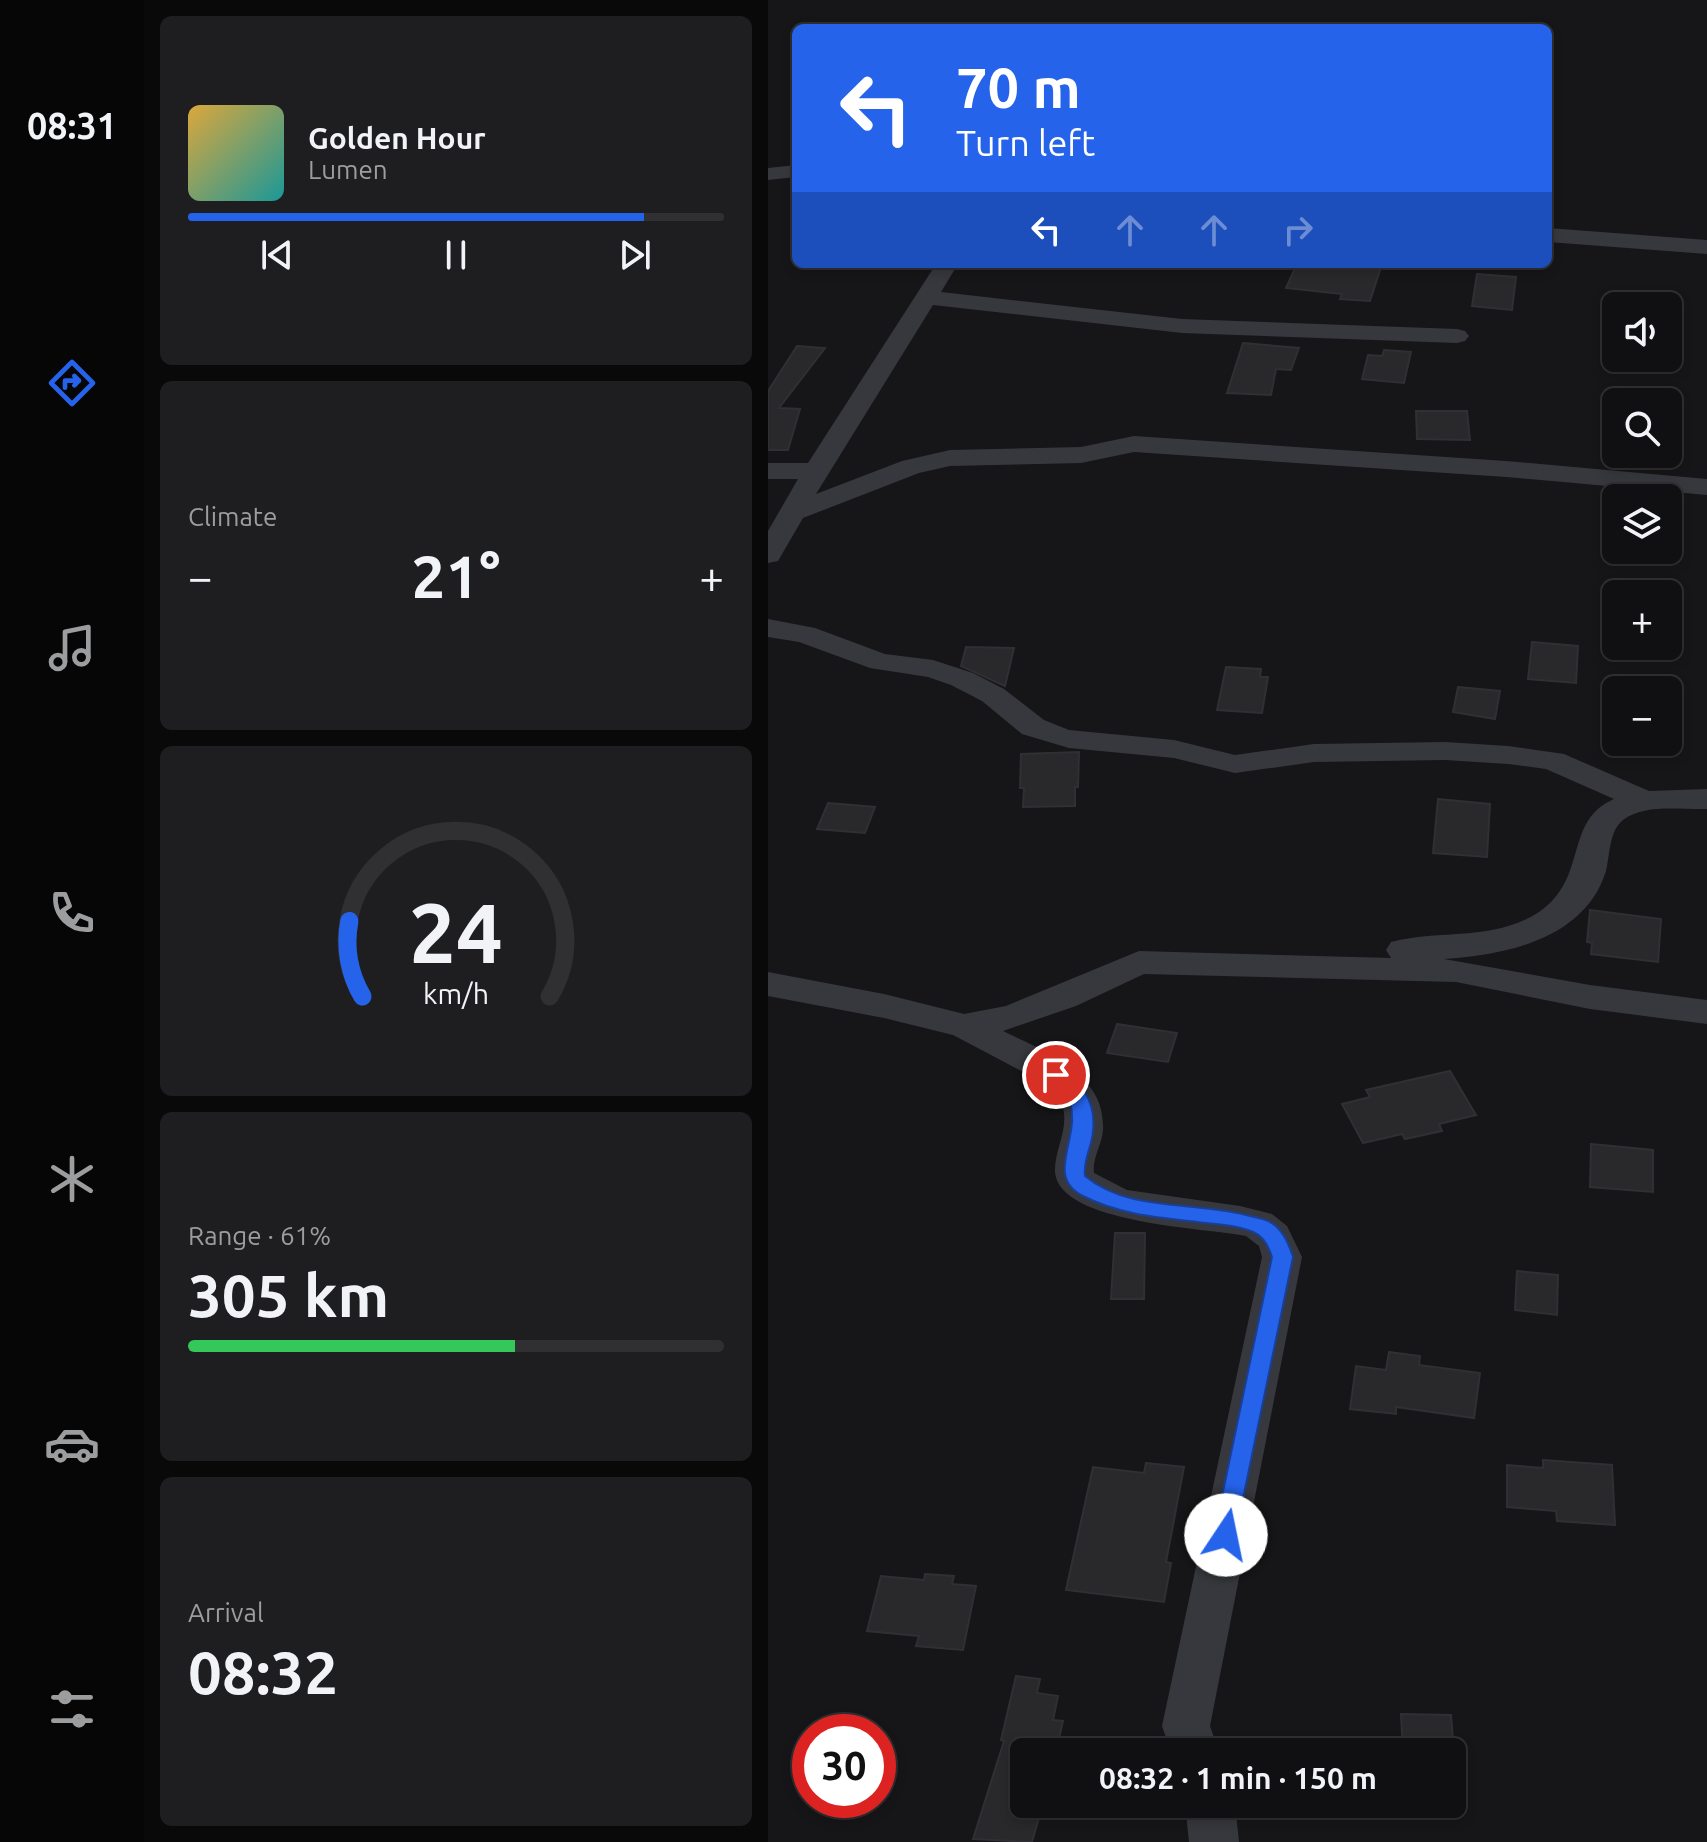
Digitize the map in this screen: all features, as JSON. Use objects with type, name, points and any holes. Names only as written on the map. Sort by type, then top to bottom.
[{"type":"street","points":[[768,174],[792,171]]},
{"type":"street","points":[[1552,235],[1707,247]]},
{"type":"street","points":[[768,555],[816,471],[945,268]]},
{"type":"street","points":[[926,298],[1019,304],[1179,326],[1457,336]]},
{"type":"street","points":[[792,513],[911,467],[950,458],[1081,455],[1134,444],[1506,469],[1707,487]]},
{"type":"street","points":[[768,471],[816,471]]},
{"type":"street","points":[[768,628],[805,634],[880,662],[933,669],[962,679],[993,695],[1033,727],[1069,739],[1174,749],[1235,764],[1314,753],[1445,751],[1508,755],[1553,761],[1645,801]]},
{"type":"street","points":[[1333,968],[1388,951],[1480,945],[1518,937],[1537,929],[1554,918],[1585,880],[1595,835],[1602,822],[1622,807],[1645,801],[1707,799]]},
{"type":"street","points":[[964,1026],[1012,1017],[1064,998],[1139,962],[1456,971],[1590,997],[1707,1012]]},
{"type":"street","points":[[768,984],[884,1006],[964,1026],[1042,1066],[1070,1085],[1079,1099],[1084,1130],[1074,1165],[1075,1179],[1087,1189],[1121,1204],[1248,1223],[1263,1228],[1278,1242],[1282,1257],[1186,1726],[1190,1738]]},
{"type":"street","points":[[1211,1818],[1214,1842]]},
{"type":"building","points":[[1295,268],[1381,268],[1370,301],[1340,299],[1342,294],[1286,288]]},
{"type":"building","points":[[1477,274],[1516,277],[1512,310],[1472,306]]},
{"type":"building","points":[[1243,343],[1299,348],[1291,370],[1276,369],[1271,395],[1227,393]]},
{"type":"building","points":[[797,346],[825,348],[779,408],[800,409],[788,450],[768,450],[768,391]]},
{"type":"building","points":[[1384,350],[1411,352],[1404,383],[1362,379],[1368,355],[1382,356]]},
{"type":"building","points":[[1416,411],[1467,411],[1470,440],[1417,439]]},
{"type":"building","points":[[1532,642],[1578,646],[1576,683],[1528,679]]},
{"type":"building","points":[[966,647],[1014,648],[1005,686],[961,666]]},
{"type":"building","points":[[1226,667],[1261,669],[1260,677],[1268,677],[1262,713],[1217,710]]},
{"type":"building","points":[[1458,687],[1500,691],[1495,719],[1453,712]]},
{"type":"building","points":[[1079,752],[1075,806],[1023,807],[1021,754]]},
{"type":"building","points":[[1438,799],[1490,804],[1487,857],[1433,853]]},
{"type":"building","points":[[828,803],[875,807],[865,833],[817,829]]},
{"type":"building","points":[[1590,910],[1661,919],[1658,962],[1591,954],[1592,943],[1587,942]]},
{"type":"building","points":[[1117,1024],[1177,1033],[1168,1062],[1107,1053]]},
{"type":"building","points":[[1450,1071],[1476,1115],[1439,1124],[1442,1131],[1405,1139],[1402,1134],[1363,1143],[1342,1104],[1370,1097],[1366,1090]]},
{"type":"building","points":[[1591,1144],[1653,1150],[1653,1192],[1590,1187]]},
{"type":"building","points":[[1115,1233],[1145,1233],[1144,1299],[1111,1299]]},
{"type":"building","points":[[1517,1271],[1558,1275],[1557,1315],[1515,1310]]},
{"type":"building","points":[[1389,1352],[1420,1356],[1419,1365],[1480,1373],[1474,1418],[1396,1407],[1396,1414],[1350,1409],[1356,1366],[1386,1370]]},
{"type":"building","points":[[1543,1460],[1612,1465],[1615,1525],[1557,1521],[1556,1511],[1507,1507],[1507,1465],[1543,1468]]},
{"type":"building","points":[[1146,1463],[1184,1467],[1166,1562],[1171,1563],[1164,1602],[1066,1590],[1093,1467],[1144,1473]]},
{"type":"building","points":[[925,1574],[954,1576],[952,1584],[976,1586],[963,1650],[916,1646],[919,1636],[867,1631],[881,1576],[924,1580]]},
{"type":"building","points":[[1016,1676],[1040,1679],[1037,1693],[1058,1696],[1053,1720],[1063,1721],[1059,1738],[1010,1738],[1010,1818],[1039,1818],[1032,1842],[973,1839],[1004,1741],[1001,1740]]},
{"type":"building","points":[[1401,1714],[1451,1715],[1453,1738],[1402,1738]]},
{"type":"route","points":[[1056,1075],[1070,1085],[1079,1099],[1084,1130],[1074,1165],[1075,1179],[1087,1189],[1121,1204],[1233,1219],[1263,1228],[1278,1242],[1282,1257],[1226,1535]]}]
